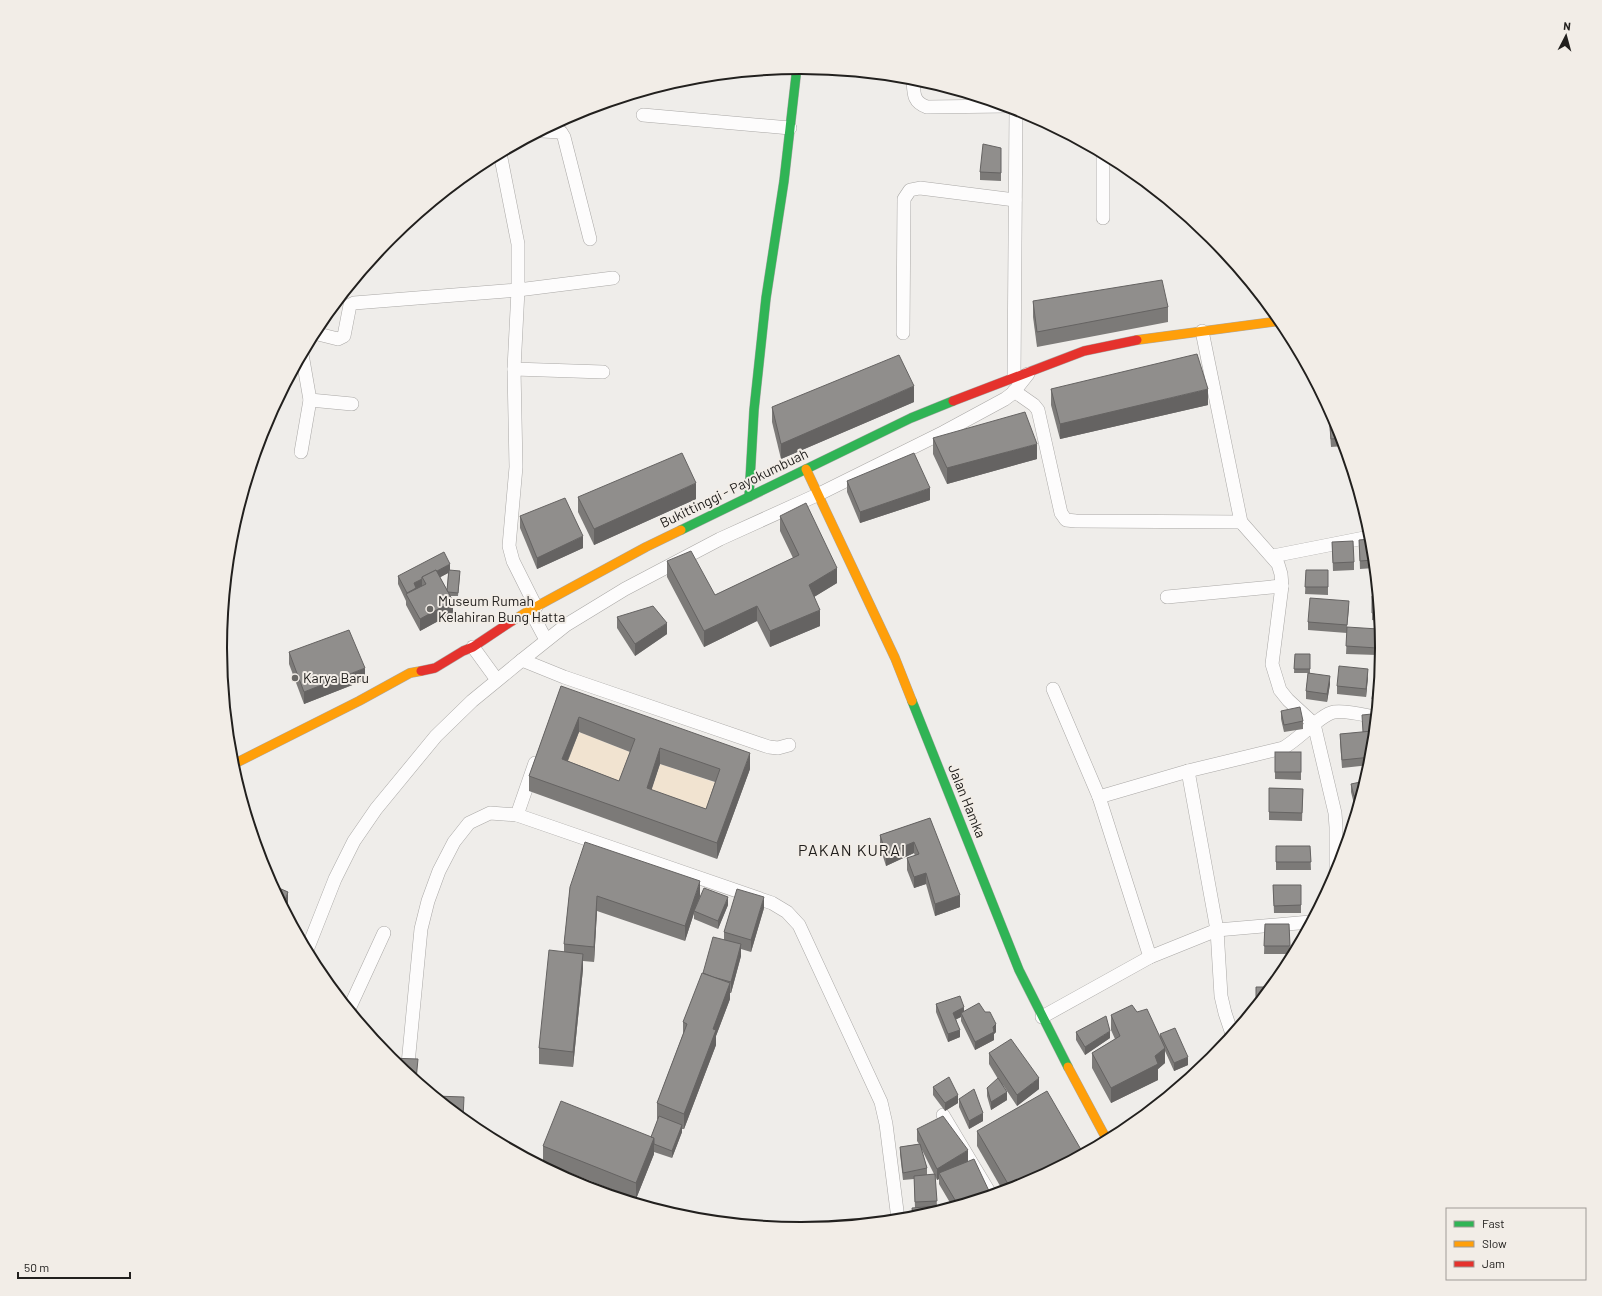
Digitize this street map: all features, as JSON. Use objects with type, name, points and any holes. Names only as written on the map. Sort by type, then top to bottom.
[{"type":"main road","points":[[748,497],[754,410],[766,298],[784,181],[796,74]]},
{"type":"main road","name":"Bukittinggi - Payokumbuah","points":[[238,762],[410,673],[435,668],[463,651],[473,647],[533,609],[646,547],[911,418],[1084,351],[1150,337],[1273,322]]},
{"type":"main road","name":"Jalan Hamka","points":[[806,469],[895,658],[1020,970],[1042,1017],[1104,1135]]},
{"type":"main road","points":[[418,681],[435,668]]},
{"type":"street","points":[[914,85],[916,100],[920,105],[927,107],[991,106]]},
{"type":"street","points":[[643,116],[790,128]]},
{"type":"street","points":[[1014,377],[1014,200],[1016,116]]},
{"type":"street","points":[[551,131],[561,132],[564,137],[590,239]]},
{"type":"street","points":[[501,159],[517,234],[518,290],[514,369],[516,467],[509,546],[512,562],[546,640]]},
{"type":"street","points":[[1103,160],[1103,218]]},
{"type":"street","points":[[903,333],[904,199],[910,190],[920,188],[1014,200]]},
{"type":"street","points":[[320,335],[338,339],[344,336],[350,305],[354,303],[518,290],[613,278]]},
{"type":"street","points":[[1202,331],[1241,522],[1273,556],[1278,564],[1281,574],[1282,586],[1272,664],[1280,690],[1288,700],[1314,724],[1335,813],[1336,856]]},
{"type":"street","points":[[301,452],[310,400],[303,362]]},
{"type":"street","points":[[514,369],[603,372]]},
{"type":"street","points":[[309,944],[335,879],[354,841],[376,809],[436,736],[472,701],[546,640],[566,625],[639,582],[720,539],[817,495],[944,432],[1005,399],[1014,391],[1030,371]]},
{"type":"street","points":[[1014,391],[1034,405],[1038,410],[1061,513],[1066,520],[1241,522]]},
{"type":"street","points":[[310,400],[352,404]]},
{"type":"street","points":[[1273,556],[1364,538]]},
{"type":"street","points":[[1167,597],[1282,586]]},
{"type":"street","points":[[473,647],[497,680]]},
{"type":"street","points":[[522,660],[564,677],[769,747],[778,748],[789,745]]},
{"type":"street","points":[[560,691],[564,677]]},
{"type":"street","points":[[1052,689],[1099,797],[1150,957]]},
{"type":"street","points":[[1099,797],[1188,771],[1283,748],[1293,743],[1314,724],[1335,712],[1371,716]]},
{"type":"street","points":[[517,815],[540,749]]},
{"type":"street","points":[[1188,771],[1217,930],[1221,996],[1230,1029]]},
{"type":"street","points":[[408,1064],[422,928],[428,901],[439,871],[454,842],[469,823],[490,813],[517,815],[772,903],[787,912],[800,925],[880,1102],[886,1124],[897,1214]]},
{"type":"street","points":[[1042,1017],[1150,957],[1217,930],[1305,922]]},
{"type":"street","points":[[351,1004],[384,933]]},
{"type":"street","points":[[943,1115],[989,1191]]},
{"type":"shaded area","points":[[579,732],[635,754],[619,796],[562,774]]},
{"type":"shaded area","points":[[660,764],[720,784],[706,824],[647,804]]},
{"type":"building","points":[[983,144],[1001,148],[1001,173],[980,172]]},
{"type":"building","points":[[1162,280],[1168,307],[1037,332],[1033,301]]},
{"type":"building","points":[[1197,354],[1208,389],[1060,424],[1051,389]]},
{"type":"building","points":[[899,355],[914,386],[781,444],[772,407]]},
{"type":"building","points":[[1025,412],[1037,444],[947,468],[933,438]]},
{"type":"building","points":[[1330,426],[1335,439],[1331,439]]},
{"type":"building","points":[[682,453],[696,483],[594,529],[578,497]]},
{"type":"building","points":[[914,453],[930,488],[860,512],[847,481]]},
{"type":"building","points":[[565,498],[583,536],[537,558],[520,516]]},
{"type":"building","points":[[806,503],[837,568],[809,585],[820,610],[770,631],[757,606],[704,631],[667,561],[691,551],[715,595],[799,555],[780,516]]},
{"type":"building","points":[[1359,540],[1365,540],[1368,560],[1360,561]]},
{"type":"building","points":[[1353,541],[1354,562],[1333,563],[1332,542]]},
{"type":"building","points":[[444,552],[450,564],[422,577],[422,579],[414,583],[416,588],[407,593],[398,576]]},
{"type":"building","points":[[436,570],[453,601],[420,619],[406,594],[426,584],[422,577]]},
{"type":"building","name":"Museum Rumah Kelahiran Bung Hatta","points":[[449,570],[460,571],[458,593],[448,592],[447,590]]},
{"type":"building","points":[[1306,570],[1328,570],[1328,587],[1305,587]]},
{"type":"building","points":[[1372,596],[1372,596],[1374,613],[1372,613]]},
{"type":"building","points":[[1310,598],[1349,601],[1347,625],[1308,622]]},
{"type":"building","points":[[653,606],[667,623],[635,644],[617,617]]},
{"type":"building","points":[[1347,627],[1374,629],[1375,648],[1346,646]]},
{"type":"building","points":[[349,630],[365,668],[304,692],[289,652]]},
{"type":"building","points":[[1295,654],[1310,654],[1310,669],[1294,669]]},
{"type":"building","points":[[1339,666],[1368,669],[1366,689],[1337,686]]},
{"type":"building","points":[[1308,673],[1330,676],[1327,694],[1306,691]]},
{"type":"building","points":[[561,686],[750,753],[717,843],[529,776]],"holes":[[[579,717],[635,739],[619,781],[562,759]],[[660,748],[720,769],[706,809],[647,788]]]},
{"type":"building","points":[[1300,707],[1303,721],[1284,725],[1281,711]]},
{"type":"building","points":[[1371,714],[1369,731],[1363,732],[1362,715]]},
{"type":"building","points":[[1369,731],[1364,758],[1342,760],[1340,734]]},
{"type":"building","points":[[1275,752],[1301,752],[1301,772],[1275,772]]},
{"type":"building","points":[[1359,782],[1355,796],[1354,796],[1351,784]]},
{"type":"building","points":[[1269,788],[1303,789],[1302,813],[1269,812]]},
{"type":"building","points":[[930,818],[960,895],[935,904],[926,873],[914,877],[907,858],[919,854],[914,842],[886,854],[880,835]]},
{"type":"building","points":[[585,842],[700,881],[685,926],[597,896],[594,947],[564,944],[570,887]]},
{"type":"building","points":[[1276,846],[1310,846],[1311,862],[1276,862]]},
{"type":"building","points":[[1273,885],[1301,885],[1301,905],[1274,906]]},
{"type":"building","points":[[704,888],[728,897],[718,921],[694,911]]},
{"type":"building","points":[[280,889],[288,892],[285,900]]},
{"type":"building","points":[[737,889],[764,897],[751,940],[724,932]]},
{"type":"building","points":[[1265,924],[1289,924],[1290,946],[1264,946]]},
{"type":"building","points":[[713,937],[741,944],[731,982],[703,973]]},
{"type":"building","points":[[549,950],[583,954],[573,1052],[539,1048]]},
{"type":"building","points":[[702,973],[730,983],[713,1029],[716,1030],[684,1114],[657,1103],[687,1024],[683,1022]]},
{"type":"building","points":[[1256,987],[1263,987],[1256,997]]},
{"type":"building","points":[[960,996],[964,1007],[953,1013],[960,1030],[948,1034],[936,1004]]},
{"type":"building","points":[[979,1003],[985,1012],[990,1012],[996,1024],[993,1027],[994,1032],[975,1042],[961,1013]]},
{"type":"building","points":[[1132,1005],[1137,1012],[1147,1009],[1165,1048],[1155,1056],[1158,1064],[1111,1088],[1092,1053],[1120,1036],[1111,1015]]},
{"type":"building","points":[[1106,1016],[1110,1031],[1085,1047],[1076,1032]]},
{"type":"building","points":[[1175,1028],[1188,1057],[1174,1063],[1160,1034]]},
{"type":"building","points":[[1011,1039],[1039,1078],[1017,1095],[989,1053]]},
{"type":"building","points":[[400,1058],[418,1059],[417,1074]]},
{"type":"building","points":[[949,1077],[958,1095],[945,1103],[933,1087]]},
{"type":"building","points":[[998,1078],[1007,1092],[991,1102],[987,1088]]},
{"type":"building","points":[[974,1089],[983,1113],[969,1121],[959,1099]]},
{"type":"building","points":[[1047,1091],[1081,1149],[1055,1163],[1008,1183],[977,1131]]},
{"type":"building","points":[[444,1096],[464,1097],[463,1111]]},
{"type":"building","points":[[561,1101],[654,1138],[636,1183],[543,1146]]},
{"type":"building","points":[[659,1116],[682,1125],[672,1151],[654,1144],[654,1138],[651,1137]]},
{"type":"building","points":[[943,1116],[968,1150],[937,1169],[917,1129]]},
{"type":"building","points":[[920,1144],[927,1168],[903,1173],[900,1147]]},
{"type":"building","points":[[974,1159],[989,1191],[955,1201],[939,1173]]},
{"type":"building","points":[[935,1174],[937,1201],[915,1202],[914,1176]]},
{"type":"building","points":[[932,1206],[912,1211],[912,1208]]},
{"type":"traffic: fast","points":[[749,497],[754,410],[766,298],[784,181],[796,74]]},
{"type":"traffic: fast","points":[[681,530],[911,418],[953,401]]},
{"type":"traffic: fast","points":[[912,701],[1019,970],[1068,1067]]},
{"type":"traffic: slow","points":[[1137,340],[1273,322]]},
{"type":"traffic: slow","points":[[806,469],[895,658],[912,701]]},
{"type":"traffic: slow","points":[[512,621],[646,547],[681,530]]},
{"type":"traffic: slow","points":[[238,762],[359,701],[410,673],[421,671]]},
{"type":"traffic: slow","points":[[1068,1067],[1104,1135]]},
{"type":"traffic: jam","points":[[953,401],[1084,351],[1137,340]]},
{"type":"traffic: jam","points":[[421,671],[435,668],[463,651],[473,647],[512,621]]},
{"type":"place","name":"Museum Rumah Kelahiran Bung Hatta","points":[[430,609]]},
{"type":"place","name":"Karya Baru","points":[[295,678]]},
{"type":"district","name":"PAKAN KURAI","points":[[852,850]]}]
